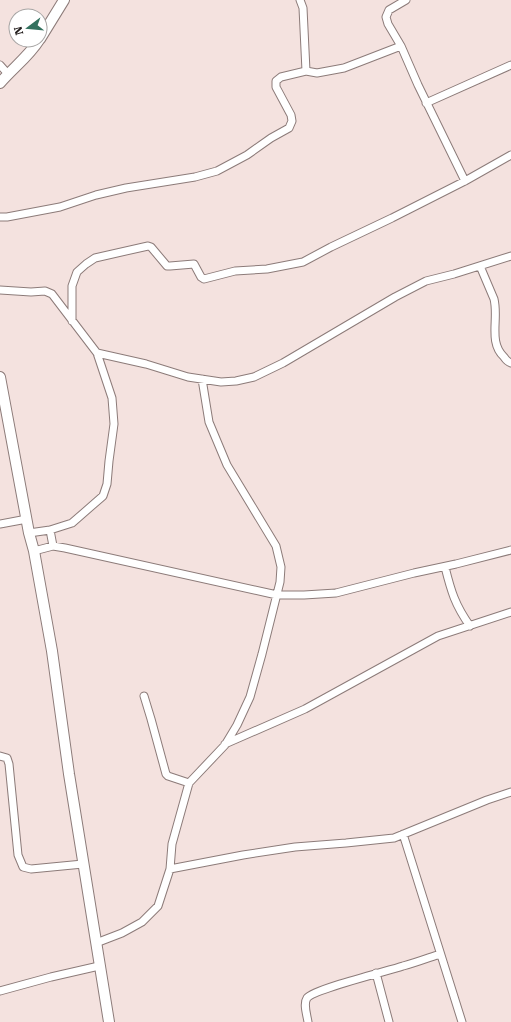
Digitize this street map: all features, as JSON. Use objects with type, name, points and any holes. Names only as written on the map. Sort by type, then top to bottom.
[{"type":"main road","points":[[48,26],[64,0]]},
{"type":"main road","points":[[0,83],[34,48]]},
{"type":"main road","points":[[0,378],[52,652],[69,774],[109,1022]]},
{"type":"street","points":[[300,0],[302,8],[306,71]]},
{"type":"street","points":[[406,0],[389,10],[386,18],[401,46],[426,103],[465,181]]},
{"type":"street","points":[[0,217],[60,207],[103,193],[195,177],[217,171],[289,128],[292,121],[292,115],[276,87],[276,81],[281,77],[306,71],[318,73],[344,68],[401,46]]},
{"type":"street","points":[[0,65],[8,74]]},
{"type":"street","points":[[426,103],[511,65]]},
{"type":"street","points":[[72,321],[72,286],[77,272],[95,258],[148,246],[167,266],[194,264],[201,277],[204,279],[235,271],[267,270],[304,262],[331,247],[465,181],[511,155]]},
{"type":"street","points":[[97,353],[146,364],[188,376],[221,382],[236,381],[254,377],[283,363],[395,297],[426,281],[511,256]]},
{"type":"street","points":[[480,266],[496,305],[495,337],[497,346],[500,354],[511,363]]},
{"type":"street","points":[[0,290],[31,292],[45,291],[52,294],[97,353],[112,398],[114,424],[108,461],[107,484],[103,496],[72,523],[50,530],[29,534]]},
{"type":"street","points":[[96,943],[122,933],[142,922],[158,906],[170,868],[172,844],[189,783],[225,744],[238,725],[250,696],[280,582],[282,567],[276,546],[226,465],[209,422],[202,379]]},
{"type":"street","points":[[0,524],[27,518]]},
{"type":"street","points":[[50,530],[53,546]]},
{"type":"street","points":[[34,551],[53,546],[277,595],[304,595],[336,593],[511,550]]},
{"type":"street","points":[[445,567],[450,589],[455,601],[462,615],[470,626]]},
{"type":"street","points":[[225,744],[305,709],[438,636],[511,612]]},
{"type":"street","points":[[144,696],[166,774],[189,783]]},
{"type":"street","points":[[0,756],[7,758],[9,764],[18,855],[23,867],[32,869],[83,864]]},
{"type":"street","points":[[170,868],[295,847],[353,843],[394,838],[487,800],[511,792]]},
{"type":"street","points":[[403,834],[462,1022]]},
{"type":"street","points":[[308,1022],[305,1003],[310,995],[330,987],[440,954]]},
{"type":"street","points":[[0,990],[99,966]]},
{"type":"street","points":[[376,973],[389,1022]]}]
